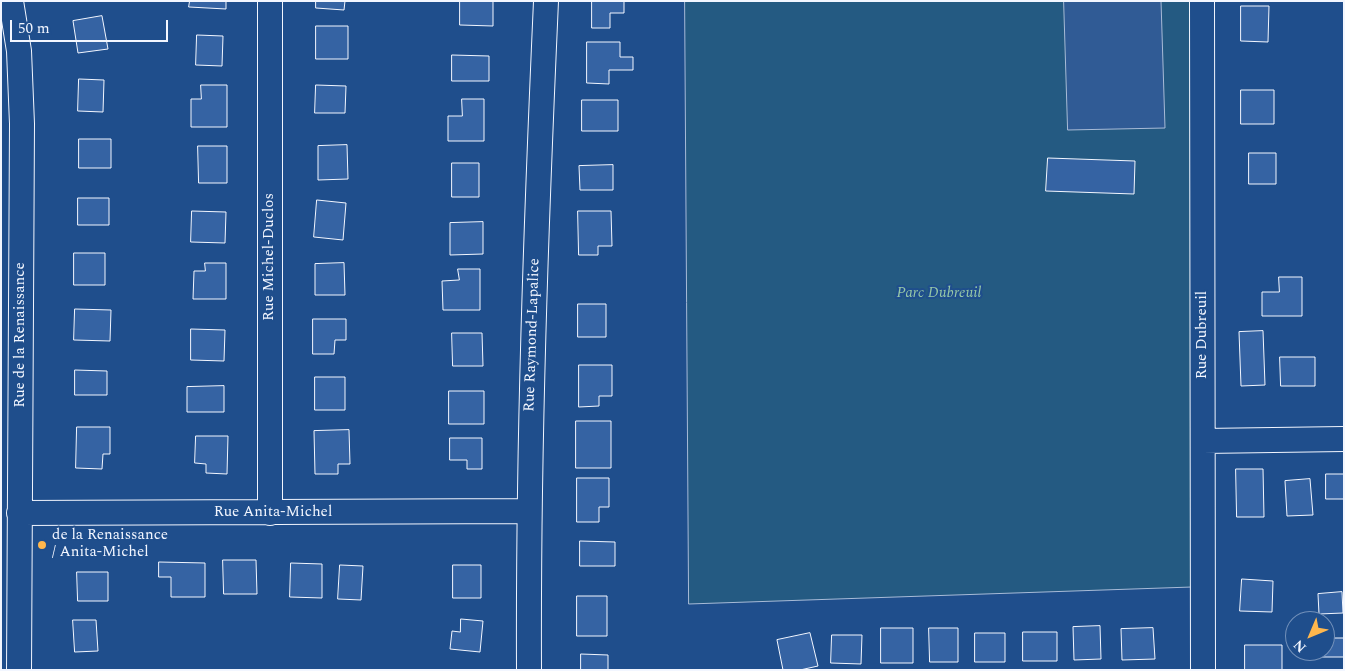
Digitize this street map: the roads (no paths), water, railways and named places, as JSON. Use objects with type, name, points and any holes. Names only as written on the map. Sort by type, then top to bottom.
[{"type":"street","name":"Rue de la Renaissance","points":[[11,1],[19,51],[20,79],[11,303],[19,514],[19,670]]},
{"type":"street","name":"Rue Michel-Duclos","points":[[270,1],[270,513]]},
{"type":"street","name":"Rue Raymond-Lapalice","points":[[529,670],[528,511],[534,273],[546,1]]},
{"type":"street","name":"Rue Dubreuil","points":[[1202,1],[1203,670]]},
{"type":"street","points":[[1203,441],[1344,440]]},
{"type":"street","name":"Rue Anita-Michel","points":[[19,514],[528,511]]},
{"type":"place","name":"de la Renaissance / Anita-Michel","points":[[42,545]]},
{"type":"park label","name":"Parc Dubreuil","points":[[939,294]]}]
